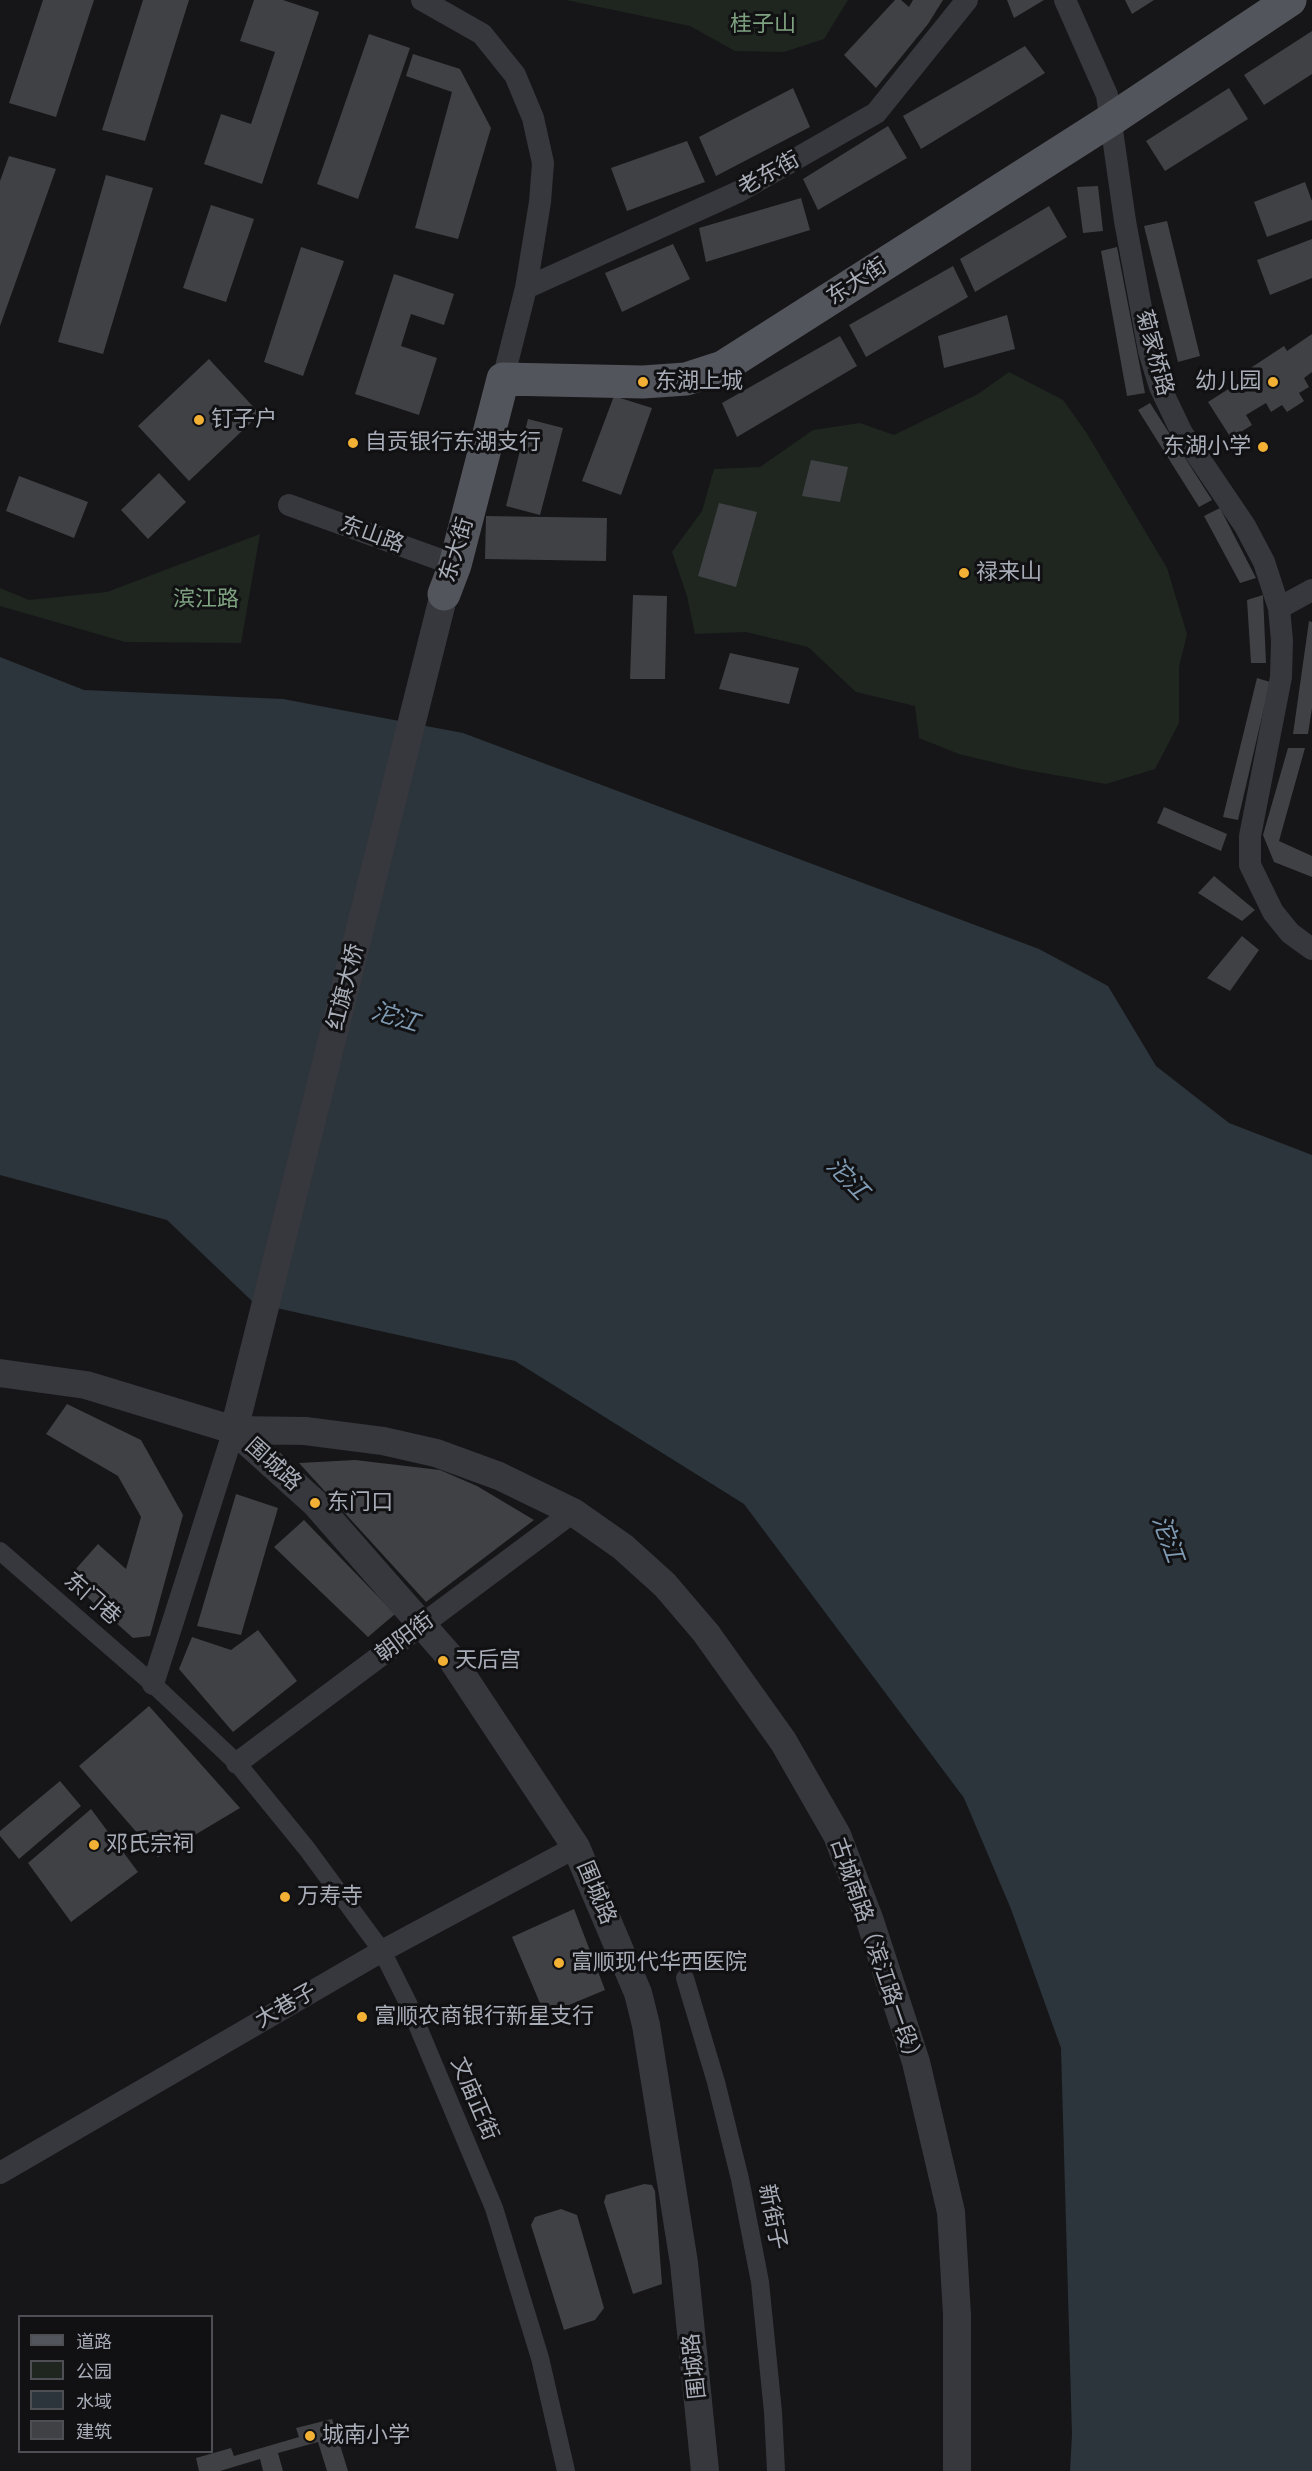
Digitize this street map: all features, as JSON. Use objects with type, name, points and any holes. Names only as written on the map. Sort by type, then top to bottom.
[{"type":"main road","name":"东大街","points":[[447,573],[506,368],[643,382],[686,379],[723,367],[1109,107],[1251,0]]},
{"type":"main road","name":"东大街","points":[[1109,107],[1290,0]]},
{"type":"street","points":[[422,0],[482,34],[515,75],[533,118],[543,163],[540,202],[526,288],[506,368]]},
{"type":"street","name":"老东街","points":[[526,288],[738,192],[876,113],[967,0]]},
{"type":"street","name":"菊家桥路","points":[[1065,0],[1109,107],[1125,221],[1149,351],[1160,387],[1182,433],[1245,526],[1264,562],[1279,608],[1282,641],[1281,677],[1250,836],[1250,865],[1272,912],[1290,933],[1312,949]]},
{"type":"street","name":"东山路","points":[[289,506],[447,573]]},
{"type":"street","name":"红旗大桥","points":[[234,1430],[447,573]]},
{"type":"street","points":[[1279,608],[1312,590]]},
{"type":"street","name":"古城南路（滨江路一段）","points":[[0,1373],[86,1385],[234,1430],[305,1431],[384,1441],[436,1453],[499,1476],[573,1512],[623,1547],[665,1585],[706,1633],[783,1741],[837,1836],[870,1922],[915,2062],[951,2212],[957,2315],[957,2471]]},
{"type":"street","points":[[153,1684],[234,1430]]},
{"type":"street","name":"围城路","points":[[234,1430],[315,1503],[451,1658],[576,1846],[638,1993],[646,2025],[683,2252],[705,2471]]},
{"type":"street","name":"朝阳街","points":[[237,1764],[573,1512]]},
{"type":"street","name":"东门巷","points":[[0,1551],[153,1684]]},
{"type":"street","name":"文庙正街","points":[[153,1684],[237,1764],[292,1830],[382,1951],[408,2002],[494,2208],[540,2358],[566,2471]]},
{"type":"street","name":"大巷子","points":[[0,2173],[382,1951],[576,1846]]},
{"type":"street","name":"新街子","points":[[685,1978],[730,2136],[760,2282],[773,2412],[776,2471]]},
{"type":"green space","name":"桂子山","points":[[566,0],[848,0],[824,39],[784,52],[735,51],[690,26]]},
{"type":"green space","points":[[1009,372],[1063,400],[1086,432],[1167,568],[1187,634],[1179,667],[1179,723],[1155,769],[1106,784],[1021,769],[959,754],[919,738],[915,706],[856,692],[808,647],[746,632],[695,634],[687,596],[672,552],[702,511],[714,469],[760,467],[813,430],[860,423],[894,435],[978,394]]},
{"type":"green space","name":"滨江路","points":[[260,534],[241,643],[125,642],[0,606],[0,588],[29,600],[107,592]]},
{"type":"water","name":"沱江","points":[[0,657],[84,690],[283,699],[463,733],[1039,949],[1108,986],[1156,1066],[1229,1123],[1312,1155],[1312,2471],[1070,2471],[1072,2435],[1061,2048],[1011,1909],[964,1798],[744,1504],[515,1361],[254,1303],[167,1220],[0,1175]]},
{"type":"building","points":[[43,0],[94,0],[56,117],[9,103]]},
{"type":"building","points":[[143,0],[189,0],[145,141],[102,130]]},
{"type":"building","points":[[254,0],[283,0],[319,12],[262,184],[204,164],[221,114],[251,124],[275,52],[240,41]]},
{"type":"building","points":[[895,0],[901,0],[909,7],[913,0],[943,0],[928,24],[876,88],[844,55]]},
{"type":"building","points":[[1007,0],[1044,0],[1014,18]]},
{"type":"building","points":[[1125,0],[1154,0],[1132,14]]},
{"type":"building","points":[[1312,31],[1312,74],[1264,105],[1244,75]]},
{"type":"building","points":[[369,34],[410,48],[358,199],[317,184]]},
{"type":"building","points":[[1025,46],[1045,73],[921,149],[903,116]]},
{"type":"building","points":[[413,54],[460,69],[491,128],[458,239],[415,228],[452,92],[406,76]]},
{"type":"building","points":[[793,88],[810,127],[716,176],[699,137]]},
{"type":"building","points":[[1229,88],[1248,119],[1165,171],[1146,141]]},
{"type":"building","points":[[888,126],[907,158],[818,210],[803,179]]},
{"type":"building","points":[[687,141],[705,182],[627,211],[611,168]]},
{"type":"building","points":[[9,156],[56,169],[0,326],[0,181]]},
{"type":"building","points":[[106,175],[153,188],[103,354],[58,342]]},
{"type":"building","points":[[1305,182],[1312,201],[1312,220],[1267,237],[1254,202]]},
{"type":"building","points":[[1098,186],[1103,231],[1083,233],[1077,187]]},
{"type":"building","points":[[801,198],[810,230],[706,262],[699,228]]},
{"type":"building","points":[[211,205],[254,219],[226,302],[183,288]]},
{"type":"building","points":[[1049,206],[1067,237],[975,292],[960,259]]},
{"type":"building","points":[[1167,221],[1200,356],[1178,362],[1144,226]]},
{"type":"building","points":[[1312,239],[1312,278],[1270,295],[1257,260]]},
{"type":"building","points":[[673,244],[690,279],[622,312],[605,273]]},
{"type":"building","points":[[301,247],[344,261],[303,376],[264,362]]},
{"type":"building","points":[[1117,247],[1145,393],[1127,396],[1101,251]]},
{"type":"building","points":[[953,266],[968,297],[866,357],[849,325]]},
{"type":"building","points":[[394,274],[454,294],[444,325],[411,314],[401,346],[437,358],[419,415],[355,394]]},
{"type":"building","points":[[1007,315],[1015,349],[944,368],[938,336]]},
{"type":"building","name":"幼儿园","points":[[1312,334],[1312,372],[1304,378],[1309,387],[1299,393],[1304,401],[1287,412],[1282,405],[1271,412],[1266,403],[1246,415],[1252,425],[1231,438],[1208,402],[1249,376],[1246,371],[1284,346],[1287,351]]},
{"type":"building","points":[[840,336],[857,366],[737,437],[722,403]]},
{"type":"building","name":"钉子户","points":[[209,359],[260,414],[189,481],[138,426]]},
{"type":"building","points":[[614,396],[652,408],[621,495],[582,481]]},
{"type":"building","points":[[1150,403],[1212,500],[1199,507],[1138,410]]},
{"type":"building","points":[[528,419],[563,428],[540,515],[506,506]]},
{"type":"building","points":[[811,460],[848,467],[840,502],[802,496]]},
{"type":"building","name":"钉子户","points":[[159,473],[186,502],[148,539],[121,510]]},
{"type":"building","points":[[19,476],[88,502],[74,538],[6,511]]},
{"type":"building","points":[[719,503],[757,512],[736,587],[698,576]]},
{"type":"building","points":[[1220,508],[1256,578],[1240,583],[1204,516]]},
{"type":"building","points":[[486,516],[607,518],[606,561],[485,559]]},
{"type":"building","points":[[633,595],[667,596],[665,679],[630,679]]},
{"type":"building","points":[[1263,595],[1266,663],[1251,663],[1247,600]]},
{"type":"building","points":[[1309,621],[1312,622],[1312,708],[1308,734],[1293,734]]},
{"type":"building","points":[[730,653],[799,668],[789,704],[719,689]]},
{"type":"building","points":[[1257,678],[1270,682],[1238,820],[1223,817]]},
{"type":"building","points":[[1288,748],[1305,748],[1279,841],[1312,856],[1312,877],[1274,862],[1263,835]]},
{"type":"building","points":[[1164,807],[1227,834],[1221,851],[1157,823]]},
{"type":"building","points":[[1214,876],[1255,910],[1242,921],[1198,893]]},
{"type":"building","points":[[1242,936],[1259,950],[1230,991],[1207,978]]},
{"type":"building","points":[[67,1404],[141,1440],[183,1515],[150,1636],[133,1638],[67,1579],[98,1544],[126,1569],[141,1517],[118,1476],[46,1434]]},
{"type":"building","points":[[355,1460],[440,1470],[477,1486],[534,1520],[426,1602],[299,1463]]},
{"type":"building","points":[[236,1494],[278,1508],[241,1635],[197,1626]]},
{"type":"building","points":[[304,1520],[395,1614],[368,1637],[274,1547]]},
{"type":"building","points":[[258,1630],[297,1681],[233,1732],[179,1669],[192,1637],[231,1650]]},
{"type":"building","points":[[149,1706],[240,1808],[158,1857],[79,1766]]},
{"type":"building","points":[[60,1781],[81,1806],[19,1859],[0,1836],[0,1831]]},
{"type":"building","points":[[91,1809],[138,1872],[71,1922],[28,1863]]},
{"type":"building","name":"富顺现代华西医院","points":[[574,1909],[605,1990],[545,2015],[512,1937]]},
{"type":"building","points":[[644,2184],[652,2185],[655,2191],[662,2284],[633,2294],[604,2202],[606,2195]]},
{"type":"building","points":[[561,2209],[577,2215],[604,2308],[595,2320],[564,2330],[531,2225],[535,2217]]},
{"type":"building","points":[[332,2419],[348,2471],[327,2471],[318,2442],[278,2453],[283,2471],[263,2471],[260,2459],[220,2471],[199,2471],[196,2458],[231,2448],[234,2456],[299,2437],[296,2428]]},
{"type":"place","name":"东湖上城","points":[[643,382]]},
{"type":"place","name":"幼儿园","points":[[1273,382]]},
{"type":"place","name":"钉子户","points":[[199,420]]},
{"type":"place","name":"自贡银行东湖支行","points":[[353,443]]},
{"type":"place","name":"东湖小学","points":[[1263,447]]},
{"type":"place","name":"禄来山","points":[[964,573]]},
{"type":"place","name":"东门口","points":[[315,1503]]},
{"type":"place","name":"天后宫","points":[[443,1661]]},
{"type":"place","name":"邓氏宗祠","points":[[94,1845]]},
{"type":"place","name":"万寿寺","points":[[285,1897]]},
{"type":"place","name":"富顺现代华西医院","points":[[559,1963]]},
{"type":"place","name":"富顺农商银行新星支行","points":[[362,2017]]},
{"type":"place","name":"城南小学","points":[[310,2436]]}]
